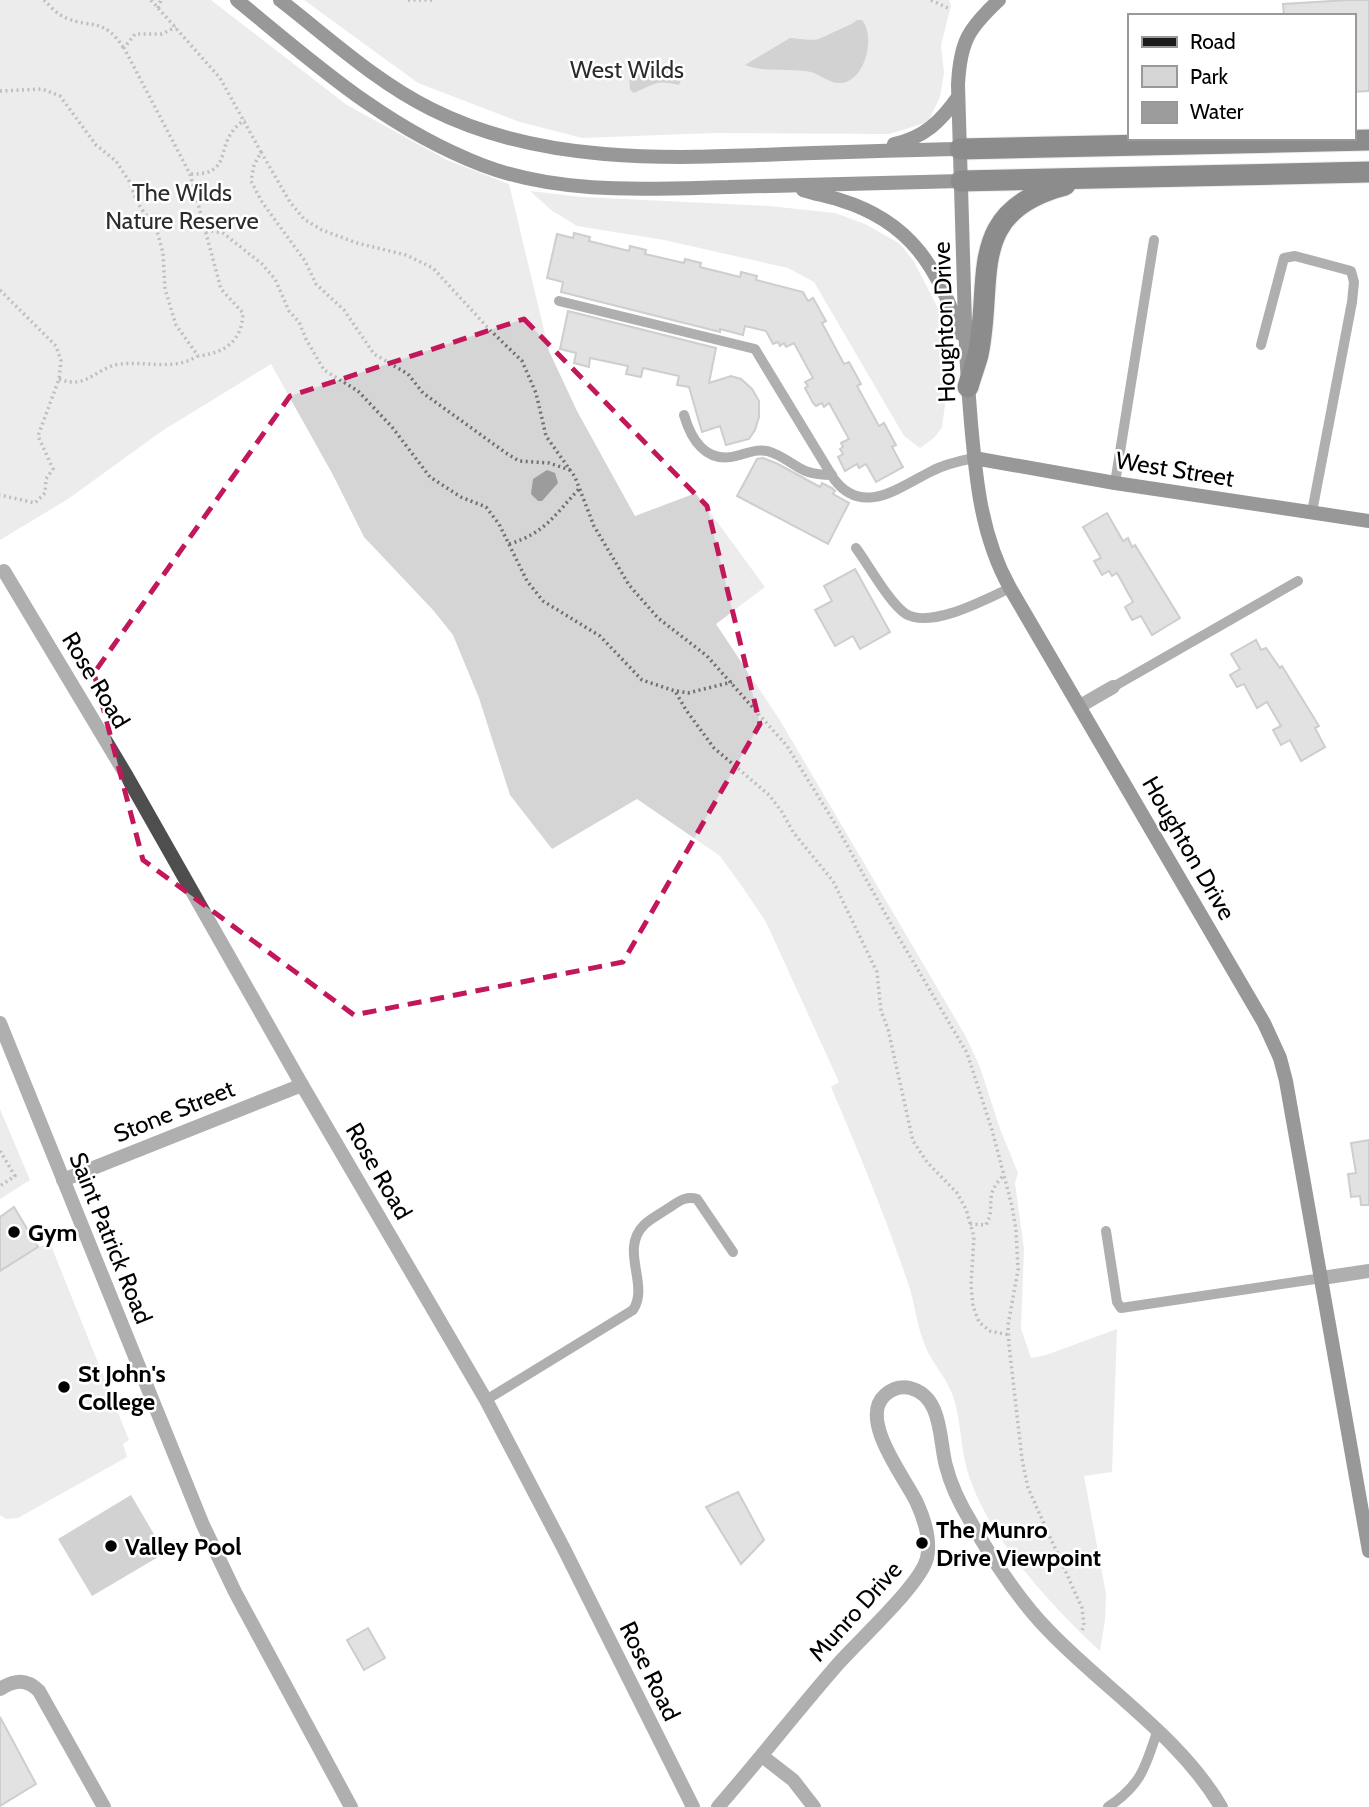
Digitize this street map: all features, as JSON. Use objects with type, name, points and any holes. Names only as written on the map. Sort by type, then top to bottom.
[{"type":"highway","points":[[960,149],[1369,140]]},
{"type":"highway","points":[[961,181],[1369,172]]},
{"type":"highway","points":[[968,387],[978,355],[988,254],[999,227],[1013,211],[1031,199],[1049,190],[1091,179]]},
{"type":"main road","points":[[237,0],[371,108],[434,144],[483,166],[536,180],[606,188],[656,190],[961,181]]},
{"type":"main road","points":[[280,0],[394,88],[430,109],[508,139],[569,150],[633,156],[714,157],[960,149]]},
{"type":"main road","name":"Houghton Drive","points":[[999,0],[973,25],[968,34],[959,71],[958,97],[965,346],[974,458],[988,539],[996,562],[1010,588],[1264,1023],[1275,1047],[1286,1081],[1369,1551]]},
{"type":"main road","points":[[862,151],[919,136],[939,121],[958,97]]},
{"type":"main road","points":[[792,187],[840,200],[867,211],[911,239],[938,278],[965,346]]},
{"type":"main road","name":"West Street","points":[[974,458],[1115,483],[1369,521]]},
{"type":"street","name":"Rose Road","points":[[4,570],[125,773],[302,1085],[486,1400],[693,1807]]},
{"type":"street","points":[[1080,706],[1113,687]]},
{"type":"street","name":"Saint Patrick Road","points":[[0,1023],[203,1525],[234,1592],[351,1807]]},
{"type":"street","name":"Stone Street","points":[[63,1180],[302,1085]]},
{"type":"street","points":[[1322,1278],[1369,1271]]},
{"type":"street","name":"Munro Drive","points":[[718,1807],[838,1665],[915,1581],[925,1564],[928,1548],[924,1522],[912,1493],[887,1451],[877,1422],[881,1398],[899,1388],[921,1393],[931,1405],[938,1421],[946,1466],[960,1504],[1025,1604],[1050,1633],[1177,1750],[1199,1774],[1221,1807]]},
{"type":"street","points":[[0,1689],[12,1683],[27,1682],[39,1691],[104,1807]]},
{"type":"street","points":[[762,1756],[793,1780],[814,1807]]},
{"type":"lane","points":[[1115,483],[1154,240]]},
{"type":"lane","points":[[1261,345],[1284,258],[1295,256],[1352,271],[1352,302],[1312,512]]},
{"type":"lane","points":[[559,301],[755,349],[832,475],[847,492],[878,497],[942,466],[974,458]]},
{"type":"lane","points":[[684,415],[697,445],[710,454],[733,457],[750,451],[767,451],[808,473],[832,475]]},
{"type":"lane","points":[[856,548],[894,601],[906,614],[920,619],[970,607],[1010,588]]},
{"type":"lane","points":[[1113,687],[1298,581]]},
{"type":"lane","points":[[486,1400],[633,1310],[638,1303],[639,1294],[633,1258],[634,1244],[639,1232],[645,1224],[685,1198],[697,1199],[733,1252]]},
{"type":"lane","points":[[1106,1231],[1117,1302],[1121,1308],[1322,1278]]},
{"type":"lane","points":[[1108,1807],[1127,1793],[1144,1771],[1157,1732]]},
{"type":"path","points":[[44,0],[64,17],[94,23],[109,31],[124,48],[190,174],[221,289],[243,313],[243,325],[231,344],[218,354],[198,356],[185,363],[112,366],[87,380],[77,382],[59,379]]},
{"type":"path","points":[[151,0],[220,78],[290,202],[304,219],[322,230],[356,243],[406,255],[433,268],[489,330],[522,361],[536,393],[546,436],[571,470],[594,526],[642,601],[657,618],[707,656],[788,746],[967,1053],[979,1084],[1004,1174],[1016,1230],[1018,1269],[1009,1335],[1010,1368],[1022,1459],[1028,1488],[1082,1608],[1084,1626],[1081,1633]]},
{"type":"path","points":[[158,8],[161,0]]},
{"type":"path","points":[[408,0],[435,0]]},
{"type":"path","points":[[931,0],[950,9]]},
{"type":"path","points":[[124,48],[135,34],[163,34],[176,27]]},
{"type":"path","points":[[0,91],[42,89],[60,96],[96,145],[116,161],[129,181],[137,202],[157,231],[163,253],[165,289],[176,324],[198,356]]},
{"type":"path","points":[[190,174],[211,172],[218,167],[226,138],[244,120]]},
{"type":"path","points":[[261,152],[254,165],[251,181],[262,202],[305,261],[316,284],[344,310],[374,354],[408,374],[423,393],[519,461],[549,463],[571,470]]},
{"type":"path","points":[[206,230],[223,233],[262,264],[275,279],[289,311],[299,322],[324,370],[365,398],[392,427],[430,477],[461,497],[486,507],[499,524],[527,581],[543,601],[600,636],[642,680],[688,693],[732,682]]},
{"type":"path","points":[[0,290],[56,346],[61,361],[59,379],[38,436],[53,469],[46,479],[46,493],[35,503],[0,495]]},
{"type":"path","points":[[509,544],[545,527],[580,488]]},
{"type":"path","points":[[676,691],[686,710],[714,748],[769,796],[833,881],[877,972],[881,1012],[888,1029],[913,1141],[957,1194],[971,1224],[974,1237],[971,1285],[973,1306],[979,1322],[990,1331],[1009,1335]]},
{"type":"path","points":[[0,1151],[15,1176],[0,1186]]},
{"type":"path","points":[[971,1224],[986,1225],[990,1193],[1004,1174]]},
{"type":"highlighted area","points":[[524,319],[707,506],[760,724],[623,962],[354,1015],[143,860],[94,673],[290,396]]},
{"type":"green space","name":"The Wilds Nature Reserve","points":[[0,0],[211,0],[347,105],[447,160],[509,184],[549,351],[577,411],[635,516],[696,493],[765,587],[716,624],[781,722],[965,1035],[980,1067],[1018,1173],[1015,1183],[1024,1249],[1021,1328],[1031,1358],[1117,1329],[1112,1472],[1084,1476],[1106,1594],[1100,1651],[1062,1614],[1025,1571],[992,1525],[980,1502],[967,1469],[953,1396],[926,1347],[892,1238],[831,1087],[839,1082],[766,922],[720,856],[637,799],[552,849],[510,795],[479,698],[453,635],[364,537],[271,364],[162,431],[68,499],[0,540]]},
{"type":"green space","name":"West Wilds","points":[[304,0],[949,0],[951,6],[941,45],[944,73],[940,97],[928,122],[889,134],[714,133],[582,138],[520,122],[418,83]]},
{"type":"green space","points":[[530,191],[582,197],[769,206],[835,213],[865,224],[899,243],[913,260],[938,308],[945,405],[942,427],[935,437],[920,448],[904,436],[814,282],[788,268],[664,240],[577,226],[551,210]]},
{"type":"green space","points":[[0,1109],[30,1180],[0,1199]]},
{"type":"green space","points":[[50,1243],[129,1440],[123,1444],[127,1457],[18,1518],[6,1519],[0,1515],[0,1271],[38,1247]]},
{"type":"water","points":[[862,20],[866,28],[868,47],[862,67],[849,80],[837,83],[811,72],[760,69],[745,65],[790,38],[818,39]]},
{"type":"water","points":[[636,66],[676,73],[681,80],[679,85],[660,83],[634,93],[630,90],[629,73]]},
{"type":"water","points":[[547,470],[555,473],[558,483],[542,501],[538,501],[531,494],[533,479]]},
{"type":"water","name":"Valley Pool","points":[[131,1495],[165,1553],[92,1596],[58,1539]]},
{"type":"building","points":[[1369,0],[1369,91],[1355,92],[1355,14],[1284,14],[1283,4]]},
{"type":"building","points":[[574,233],[590,237],[589,241],[629,251],[630,246],[646,250],[645,254],[684,263],[685,259],[701,263],[700,267],[740,277],[741,272],[757,276],[756,280],[803,292],[808,301],[813,298],[826,321],[822,323],[844,364],[849,362],[861,384],[857,386],[879,426],[884,423],[896,445],[892,447],[903,467],[876,482],[866,464],[859,468],[857,464],[845,471],[838,457],[843,454],[841,443],[849,439],[829,403],[824,407],[822,403],[816,406],[813,403],[805,388],[808,386],[805,382],[813,378],[794,343],[786,347],[784,343],[780,346],[778,342],[773,344],[766,331],[745,326],[743,335],[720,329],[720,332],[561,292],[563,282],[547,278],[557,234],[573,238]]},
{"type":"building","points":[[568,311],[716,348],[709,383],[731,376],[741,379],[752,389],[759,401],[759,417],[749,439],[726,445],[720,426],[702,432],[689,387],[677,385],[679,376],[643,368],[641,377],[626,374],[628,366],[590,358],[589,367],[574,363],[576,353],[560,349]]},
{"type":"building","points":[[763,458],[820,487],[822,483],[832,488],[835,491],[833,494],[849,503],[828,544],[737,496],[757,459]]},
{"type":"building","points":[[1107,513],[1123,541],[1128,538],[1132,547],[1135,545],[1180,618],[1152,635],[1141,616],[1132,620],[1125,607],[1133,602],[1117,573],[1112,576],[1109,571],[1102,575],[1094,561],[1101,558],[1083,527]]},
{"type":"building","points":[[855,569],[890,632],[860,649],[853,636],[835,646],[815,610],[832,601],[824,586]]},
{"type":"building","points":[[1256,640],[1261,650],[1266,648],[1280,668],[1282,666],[1319,726],[1315,728],[1325,747],[1301,761],[1290,740],[1281,745],[1273,730],[1281,726],[1267,702],[1257,708],[1244,684],[1237,687],[1230,675],[1240,669],[1231,654]]},
{"type":"building","points":[[1369,1140],[1369,1205],[1361,1205],[1360,1196],[1351,1197],[1348,1174],[1356,1173],[1351,1143]]},
{"type":"building","name":"Gym","points":[[14,1207],[38,1247],[0,1271],[0,1217]]},
{"type":"building","points":[[738,1492],[764,1540],[741,1564],[706,1507]]},
{"type":"building","points":[[368,1628],[385,1658],[364,1670],[347,1640]]},
{"type":"building","points":[[0,1717],[36,1784],[0,1806]]},
{"type":"place","name":"Gym","points":[[14,1232]]},
{"type":"place","name":"St John's College","points":[[64,1387]]},
{"type":"place","name":"The Munro Drive Viewpoint","points":[[922,1543]]},
{"type":"place","name":"Valley Pool","points":[[111,1546]]}]
